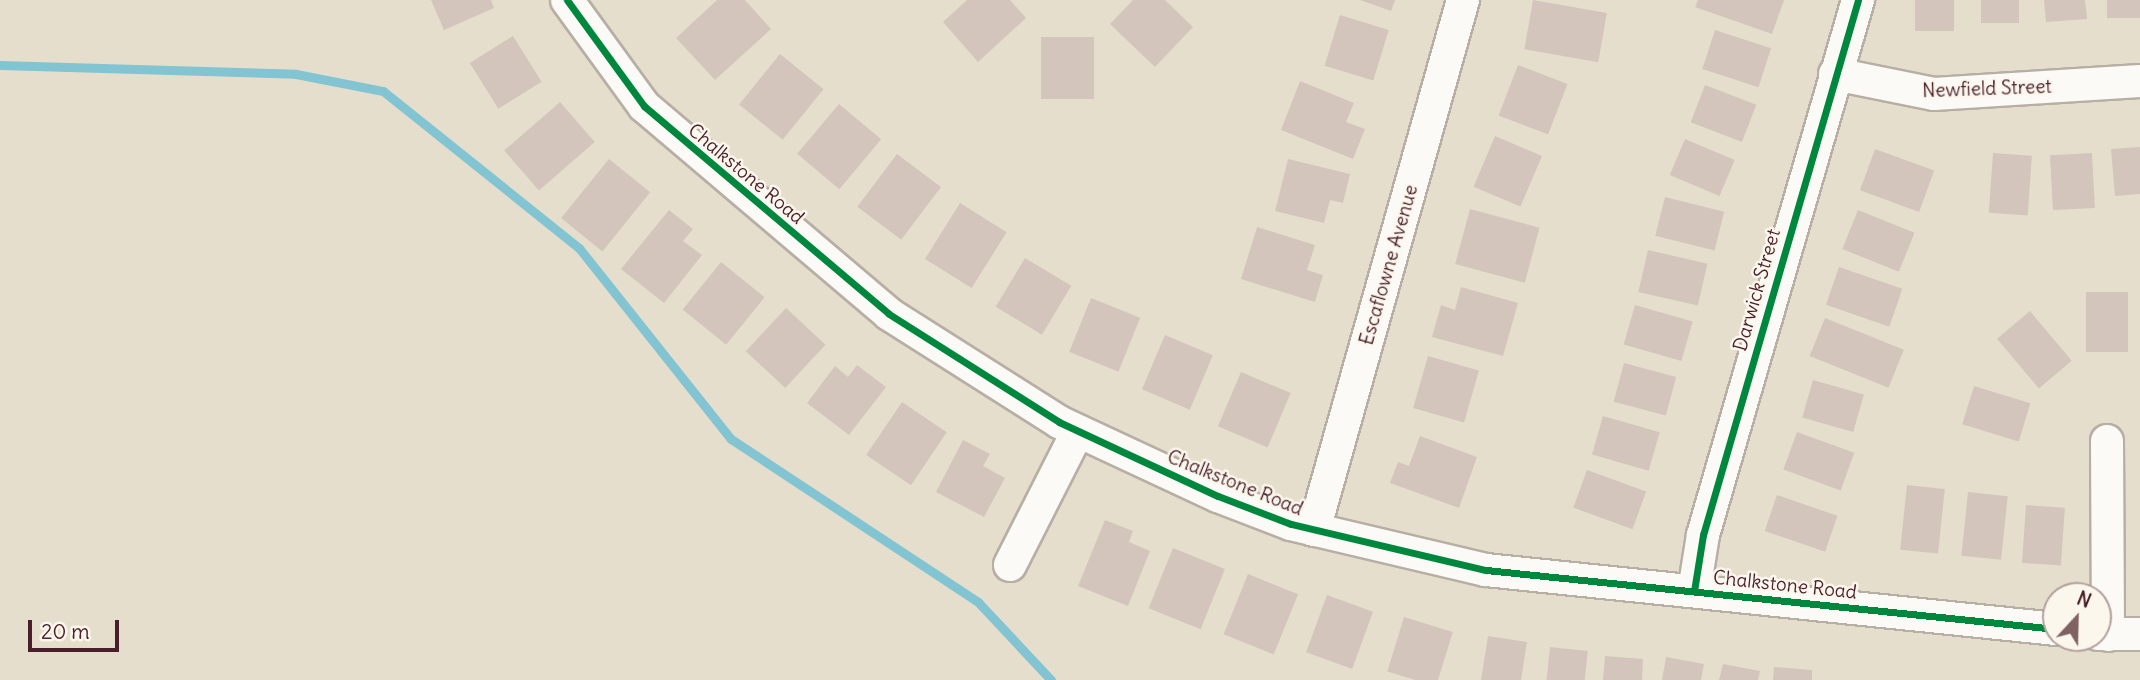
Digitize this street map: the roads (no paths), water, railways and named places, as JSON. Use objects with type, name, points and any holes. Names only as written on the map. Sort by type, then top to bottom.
[{"type":"street","name":"Chalkstone Road","points":[[567,0],[637,97],[696,154],[889,314],[1079,431],[1218,496],[1314,530],[1486,570],[2042,628]]},
{"type":"street","name":"Escaflowne Avenue","points":[[1314,530],[1463,0]]},
{"type":"street","name":"Darwick Street","points":[[1694,591],[1703,535],[1858,0]]},
{"type":"street","name":"Newfield Street","points":[[1835,74],[1934,94],[2140,81]]},
{"type":"street","points":[[1010,565],[1079,431]]},
{"type":"street","points":[[2104,582],[2107,441]]},
{"type":"street","points":[[2112,634],[2140,634]]},
{"type":"waterway","points":[[0,65],[296,74],[383,91],[579,248],[731,439],[978,602],[1051,680]]}]
